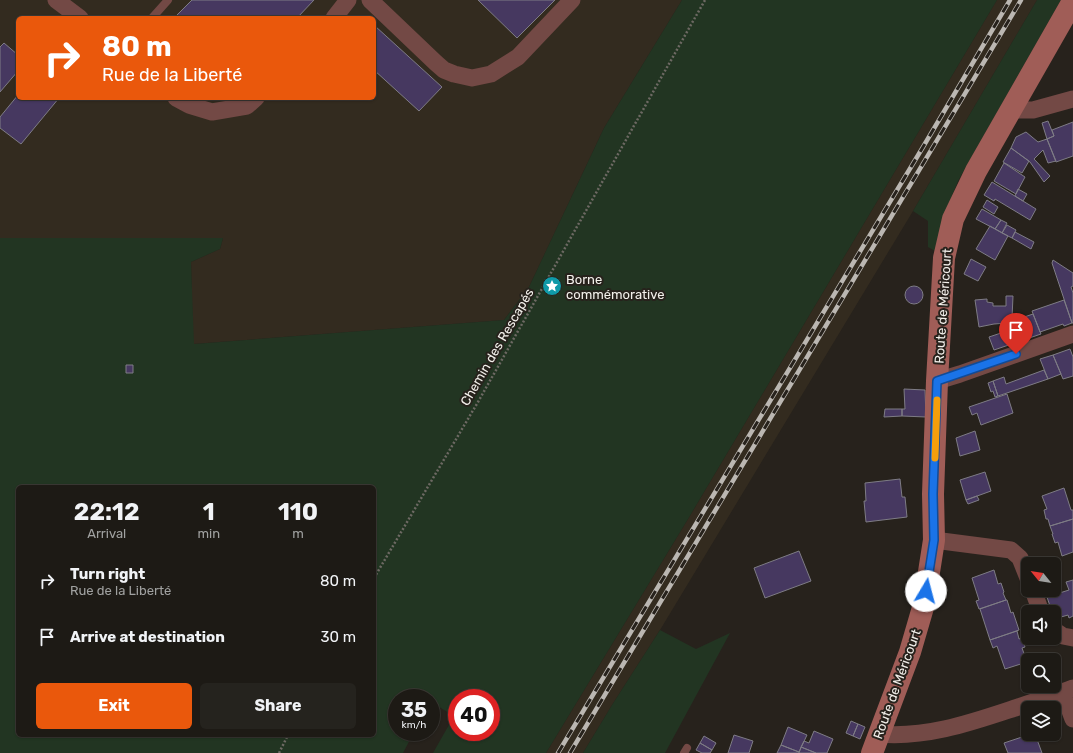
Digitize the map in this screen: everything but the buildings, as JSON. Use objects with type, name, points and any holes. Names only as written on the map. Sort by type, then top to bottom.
[{"type":"street","points":[[56,0],[77,16]]},
{"type":"street","points":[[336,16],[348,0]]},
{"type":"street","points":[[370,0],[444,70],[472,78],[491,74],[518,57],[572,0]]},
{"type":"street","name":"Route de Méricourt","points":[[876,744],[910,652],[924,604],[934,540],[933,494],[937,381],[944,258],[953,219],[976,171],[1073,1]]},
{"type":"street","points":[[1010,110],[1034,110],[1073,99]]},
{"type":"street","points":[[180,100],[189,105],[212,112],[247,106],[254,100]]},
{"type":"street","points":[[937,381],[1073,334]]},
{"type":"street","points":[[934,540],[1011,550],[1021,560]]},
{"type":"street","points":[[1061,634],[1073,638]]},
{"type":"street","points":[[876,744],[893,735],[936,731],[978,720],[1068,690],[1073,719]]},
{"type":"lane","points":[[154,16],[168,0]]},
{"type":"path","name":"Chemin des Rescapés","points":[[376,575],[478,402],[705,0]]},
{"type":"path","points":[[279,753],[287,737]]},
{"type":"shaded area","points":[[0,0],[682,0],[604,128],[529,287],[504,320],[193,344],[191,262],[220,249],[223,238],[0,238]]},
{"type":"shaded area","points":[[997,0],[1037,0],[913,211],[660,630],[583,753],[546,753],[688,519]]},
{"type":"green space","points":[[682,0],[997,0],[688,519],[546,753],[433,753],[448,727],[448,741],[500,741],[500,689],[448,689],[448,712],[440,707],[440,689],[388,689],[388,741],[409,741],[403,753],[0,753],[0,238],[223,238],[220,249],[191,262],[194,344],[504,320],[529,287],[604,128]]},
{"type":"green space","points":[[1037,0],[1061,0],[958,181],[948,206],[935,251],[928,247],[928,221],[913,211]]},
{"type":"green space","points":[[660,630],[696,649],[730,633],[665,753],[583,753],[612,705]]},
{"type":"railway","points":[[558,753],[1010,0]]},
{"type":"railway","points":[[570,753],[1021,0]]},
{"type":"slow traffic","points":[[935,458],[937,400]]},
{"type":"place","name":"Borne commémorative","points":[[552,286]]},
{"type":"route","points":[[926,591],[934,540],[933,494],[937,381],[1016,354]]}]
